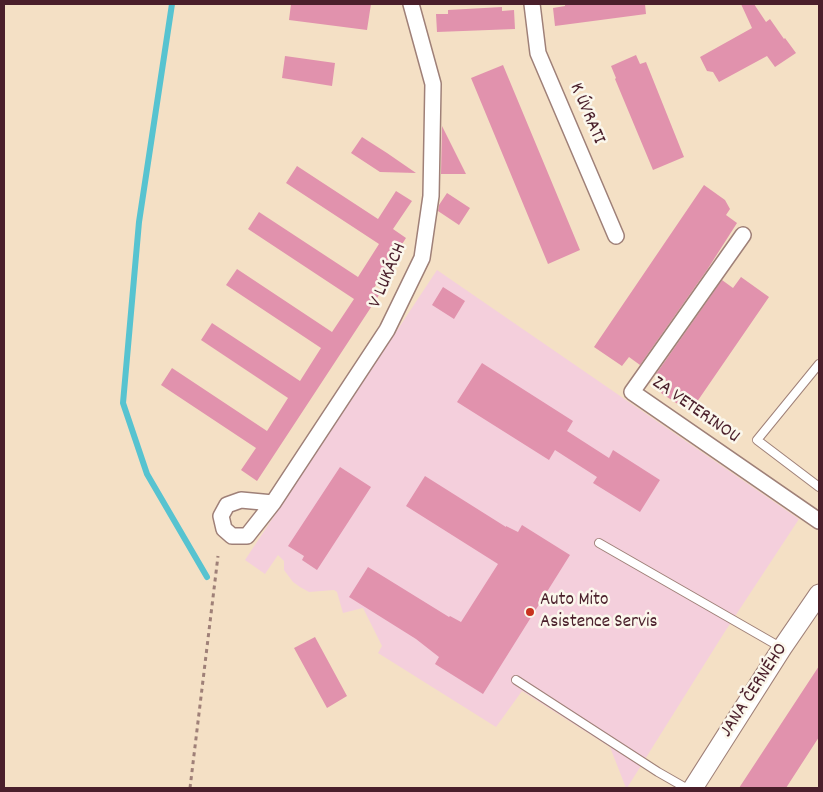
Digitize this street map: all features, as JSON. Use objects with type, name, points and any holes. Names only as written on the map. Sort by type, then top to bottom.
[{"type":"street","name":"V LUKÁCH","points":[[273,503],[387,330],[422,258],[431,196],[433,84],[411,4]]},
{"type":"street","name":"K ÚVRATI","points":[[532,4],[538,53],[616,236]]},
{"type":"street","name":"ZA VETERINOU","points":[[743,235],[632,392],[819,520]]},
{"type":"street","name":"JANA ČERNÉHO","points":[[693,788],[782,648],[819,594]]},
{"type":"lane","points":[[819,364],[757,440],[819,487]]},
{"type":"lane","points":[[599,543],[782,648]]},
{"type":"lane","points":[[516,680],[658,772],[686,788]]},
{"type":"path","points":[[190,788],[218,556]]},
{"type":"shaded area","points":[[437,270],[799,519],[724,633],[627,788],[610,747],[522,691],[496,727],[378,653],[382,646],[363,608],[343,613],[337,592],[334,590],[309,592],[300,587],[293,582],[284,570],[284,561],[278,555],[265,574],[245,560]]},
{"type":"building","points":[[291,4],[371,4],[367,30],[289,20]]},
{"type":"building","points":[[565,4],[645,4],[646,14],[555,26],[553,8],[565,6]]},
{"type":"building","points":[[741,4],[754,4],[766,22],[770,19],[796,53],[775,67],[767,56],[719,82],[713,72],[707,71],[700,57],[752,28]]},
{"type":"building","points":[[502,7],[502,11],[514,10],[515,29],[437,32],[436,14],[448,14],[448,10]]},
{"type":"building","points":[[636,55],[640,64],[646,62],[684,157],[653,170],[611,66]]},
{"type":"building","points":[[285,56],[335,63],[332,86],[282,78]]},
{"type":"building","points":[[503,65],[580,250],[548,264],[471,78]]},
{"type":"building","points":[[442,126],[466,174],[441,174]]},
{"type":"building","points":[[362,137],[416,173],[380,172],[351,153]]},
{"type":"building","points":[[297,166],[378,219],[396,191],[412,201],[393,229],[406,238],[374,288],[381,292],[257,481],[241,470],[256,448],[161,385],[172,368],[267,431],[288,398],[201,340],[212,323],[300,381],[321,348],[226,285],[237,269],[332,332],[354,299],[248,229],[259,212],[358,277],[379,244],[286,183]]},
{"type":"building","points":[[704,185],[725,200],[730,209],[726,215],[737,223],[707,270],[640,365],[629,357],[622,366],[594,347]]},
{"type":"building","points":[[447,193],[470,208],[459,225],[438,211],[439,205]]},
{"type":"building","points":[[741,277],[769,297],[690,412],[661,393],[668,382],[656,374],[722,280],[733,288]]},
{"type":"building","points":[[443,287],[465,301],[454,319],[432,305]]},
{"type":"building","points":[[482,363],[573,421],[567,431],[609,458],[613,450],[660,480],[640,512],[593,483],[597,477],[555,450],[549,460],[457,402]]},
{"type":"building","points":[[340,467],[371,487],[317,570],[302,560],[304,556],[288,546]]},
{"type":"building","points":[[425,476],[506,527],[518,532],[522,525],[570,555],[483,694],[435,664],[439,657],[416,639],[349,597],[368,567],[449,617],[461,622],[498,564],[406,506]]},
{"type":"building","points":[[315,637],[347,696],[327,708],[294,648]]},
{"type":"building","points":[[819,666],[819,737],[786,788],[739,788]]},
{"type":"waterway","points":[[172,4],[139,222],[123,403],[147,474],[207,577]]},
{"type":"place","name":"Auto Mito Asistence Servis","points":[[530,612]]}]
